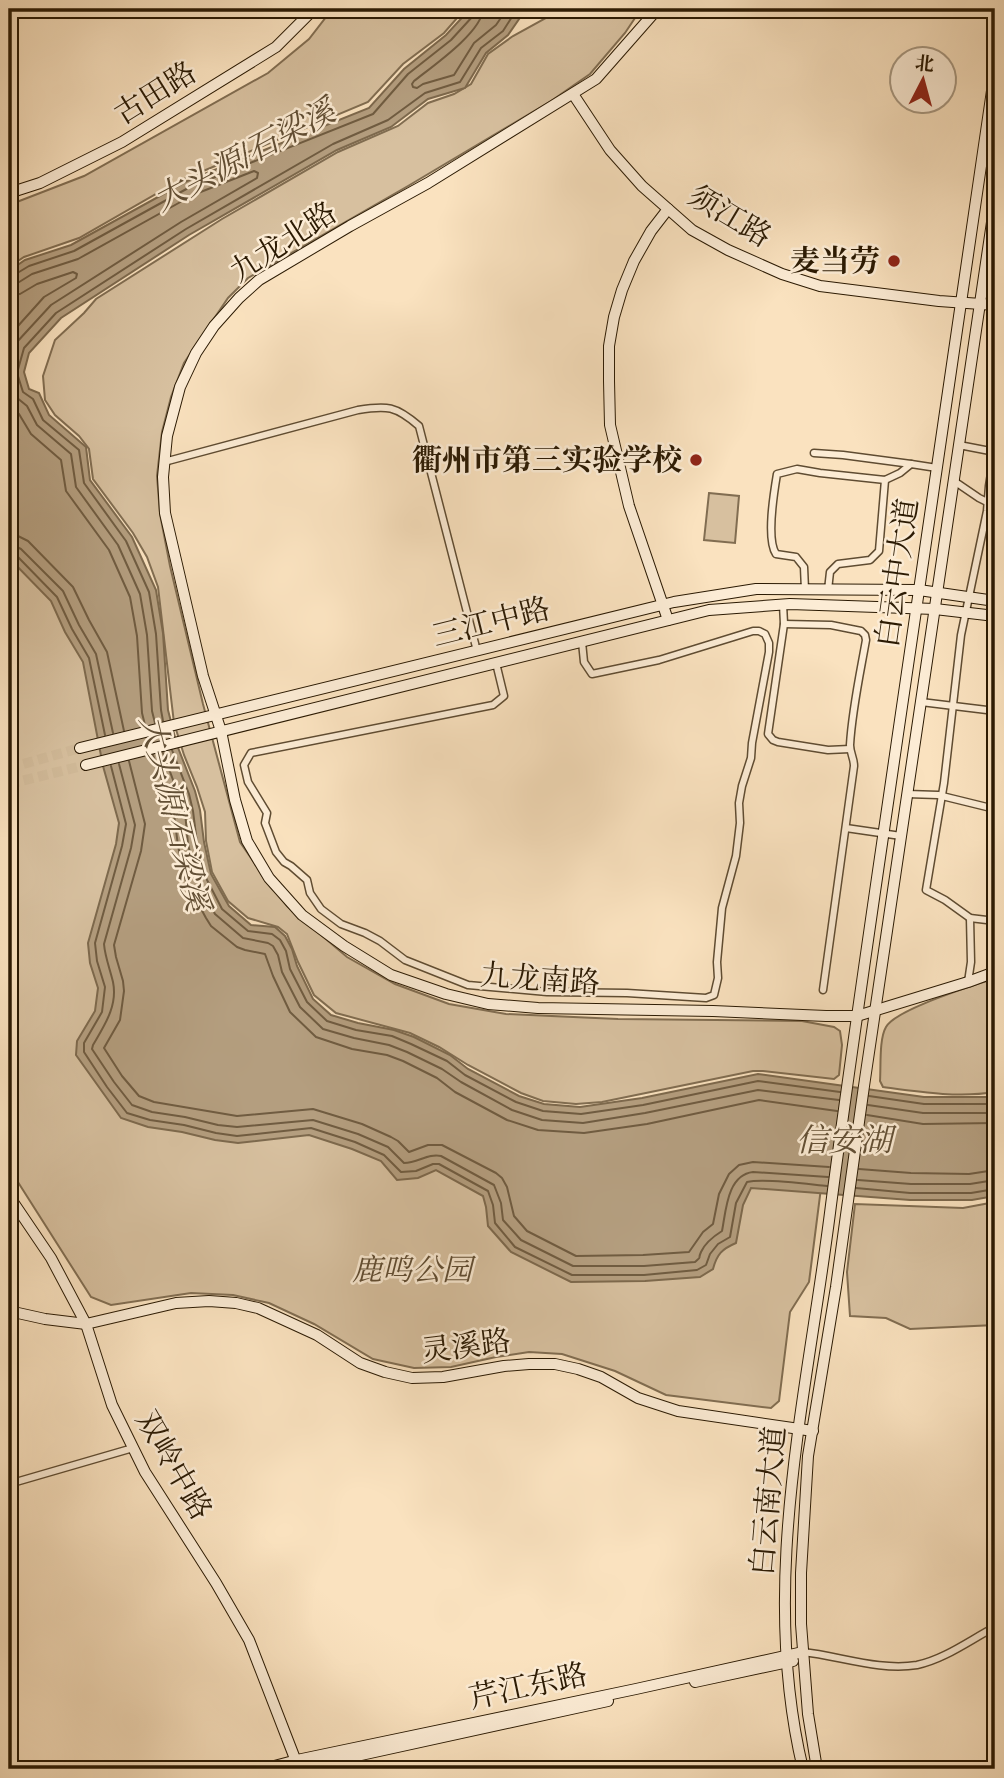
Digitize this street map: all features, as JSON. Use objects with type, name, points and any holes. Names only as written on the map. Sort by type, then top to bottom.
[{"type":"street","name":"古田路","points":[[9,193],[40,183],[122,142],[276,47],[308,15],[310,9]]},
{"type":"street","name":"九龙北路","points":[[220,731],[203,676],[165,513],[163,477],[167,436],[180,387],[196,353],[214,326],[259,280],[428,183],[596,79],[656,9]]},
{"type":"street","name":"白云中大道","points":[[847,1083],[961,301],[991,133],[995,70]]},
{"type":"street","name":"须江路","points":[[573,94],[593,126],[642,186],[692,230],[728,250],[782,274],[820,286],[995,305]]},
{"type":"street","name":"白云中大道","points":[[864,1086],[995,202]]},
{"type":"street","points":[[668,209],[639,251],[622,290],[609,346],[608,381],[610,425],[629,506],[668,620]]},
{"type":"street","points":[[164,462],[358,410],[380,406],[406,415],[419,426],[477,651]]},
{"type":"street","points":[[959,445],[995,454]]},
{"type":"street","points":[[995,448],[989,486],[992,505],[961,635],[942,796],[926,890],[970,918],[995,921]]},
{"type":"street","points":[[814,453],[937,468]]},
{"type":"street","points":[[805,590],[804,567],[796,557],[776,554],[772,548],[777,474],[797,469],[885,480],[911,464]]},
{"type":"street","points":[[828,590],[830,572],[838,564],[870,560],[879,551],[885,480]]},
{"type":"street","points":[[954,481],[992,505]]},
{"type":"street","name":"三江中路","points":[[80,748],[663,605],[756,589],[919,590],[995,601]]},
{"type":"street","points":[[783,604],[784,624],[768,734],[778,742],[828,750],[850,750]]},
{"type":"street","name":"三江中路","points":[[86,765],[709,610],[783,604],[934,610],[995,616]]},
{"type":"street","points":[[784,624],[831,625],[861,631],[866,640],[852,722],[850,750],[854,759],[823,990]]},
{"type":"street","points":[[496,663],[504,696],[493,705],[251,753],[244,765],[248,782],[267,813],[265,823],[276,852],[307,880],[310,893],[321,909],[341,924],[380,941],[405,960],[468,985],[547,992],[706,998],[714,995],[717,989],[722,908],[736,856],[740,823],[739,803],[751,758],[769,643],[765,634],[753,631],[659,660],[592,674],[584,662],[582,642]]},
{"type":"street","points":[[921,702],[995,711]]},
{"type":"street","name":"九龙南路","points":[[220,731],[247,841],[269,878],[302,915],[344,946],[391,975],[446,994],[488,1004],[538,1008],[857,1016],[995,972]]},
{"type":"street","points":[[907,794],[942,796],[995,809]]},
{"type":"street","points":[[846,828],[901,836]]},
{"type":"street","points":[[968,982],[971,962],[970,918]]},
{"type":"street","points":[[626,1009],[627,993]]},
{"type":"street","name":"白云南大道","points":[[803,1769],[786,1659],[785,1563],[794,1458],[847,1083]]},
{"type":"street","name":"白云南大道","points":[[817,1769],[807,1714],[800,1573],[808,1455],[829,1333],[864,1086]]},
{"type":"street","name":"双岭中路","points":[[9,1196],[51,1258],[86,1324],[112,1405],[145,1472],[249,1640],[298,1767]]},
{"type":"street","name":"灵溪路","points":[[9,1311],[86,1324],[176,1303],[236,1303],[258,1308],[317,1335],[360,1363],[412,1378],[443,1377],[504,1366],[555,1364],[601,1377],[638,1398],[678,1411],[813,1431]]},
{"type":"street","points":[[9,1484],[133,1448]]},
{"type":"street","points":[[803,1655],[819,1654],[869,1664],[917,1665],[955,1650],[995,1627]]},
{"type":"street","name":"芹江东路","points":[[263,1769],[298,1767],[636,1689],[803,1655]]},
{"type":"green space","points":[[328,9],[465,9],[444,33],[403,64],[368,102],[177,182],[79,238],[24,257],[9,267],[9,205],[84,176],[268,73],[309,39],[326,17]]},
{"type":"green space","points":[[557,9],[641,9],[625,33],[590,74],[551,101],[248,278],[228,298],[184,363],[162,432],[157,476],[160,514],[170,566],[203,704],[240,842],[287,906],[347,957],[395,984],[449,1004],[506,1014],[618,1019],[802,1021],[834,1027],[840,1031],[842,1045],[839,1075],[834,1079],[753,1071],[602,1102],[576,1104],[543,1101],[521,1093],[410,1033],[336,1013],[314,995],[287,934],[278,927],[248,918],[228,901],[212,872],[206,841],[205,812],[174,723],[158,587],[147,557],[133,533],[93,479],[89,449],[79,436],[55,415],[45,400],[43,376],[55,340],[96,299],[222,219],[338,152],[398,126],[428,103],[454,94],[471,84],[488,54]]},
{"type":"green space","points":[[709,493],[739,496],[735,543],[704,540]]},
{"type":"green space","name":"鹿鸣公园","points":[[9,545],[59,606],[309,1130],[434,1167],[741,1194],[750,1184],[821,1188],[809,1282],[790,1312],[779,1401],[771,1408],[666,1395],[615,1371],[562,1354],[529,1352],[451,1367],[414,1368],[373,1359],[314,1324],[269,1303],[233,1295],[191,1293],[111,1305],[91,1297],[9,1168]]},
{"type":"green space","points":[[995,978],[995,1092],[953,1094],[883,1087],[880,1081],[882,1038],[886,1027],[893,1020],[953,992]]},
{"type":"green space","points":[[995,1202],[995,1325],[910,1329],[886,1318],[850,1316],[847,1272],[855,1204],[963,1208]]},
{"type":"water","points":[[470,9],[526,9],[508,35],[486,53],[465,88],[428,99],[391,127],[337,150],[189,235],[61,318],[29,353],[24,372],[29,389],[39,393],[49,415],[86,447],[90,480],[132,537],[156,590],[163,633],[168,710],[200,810],[211,874],[229,906],[251,925],[275,927],[285,936],[313,999],[331,1015],[414,1037],[519,1096],[544,1104],[580,1107],[642,1098],[758,1074],[924,1097],[995,1097],[995,1196],[972,1200],[910,1200],[751,1188],[743,1205],[736,1243],[724,1250],[718,1256],[713,1269],[700,1277],[571,1282],[511,1252],[488,1226],[483,1196],[436,1170],[418,1178],[397,1180],[381,1161],[309,1135],[238,1143],[148,1127],[121,1118],[76,1055],[77,1041],[95,1011],[98,988],[90,963],[88,943],[116,844],[119,823],[103,766],[83,662],[51,601],[9,558],[9,271],[25,260],[71,245],[187,181],[369,108],[404,69],[446,35]]},
{"type":"tunnel","points":[[9,768],[80,748]]},
{"type":"tunnel","points":[[9,784],[86,765]]},
{"type":"place","name":"麦当劳","points":[[894,261]]},
{"type":"place","name":"衢州市第三实验学校","points":[[696,460]]},
{"type":"water label","name":"大头源/石梁溪","points":[[244,155]]},
{"type":"water label","name":"大头源/石梁溪","points":[[175,813]]},
{"type":"water label","name":"信安湖","points":[[844,1140]]}]
